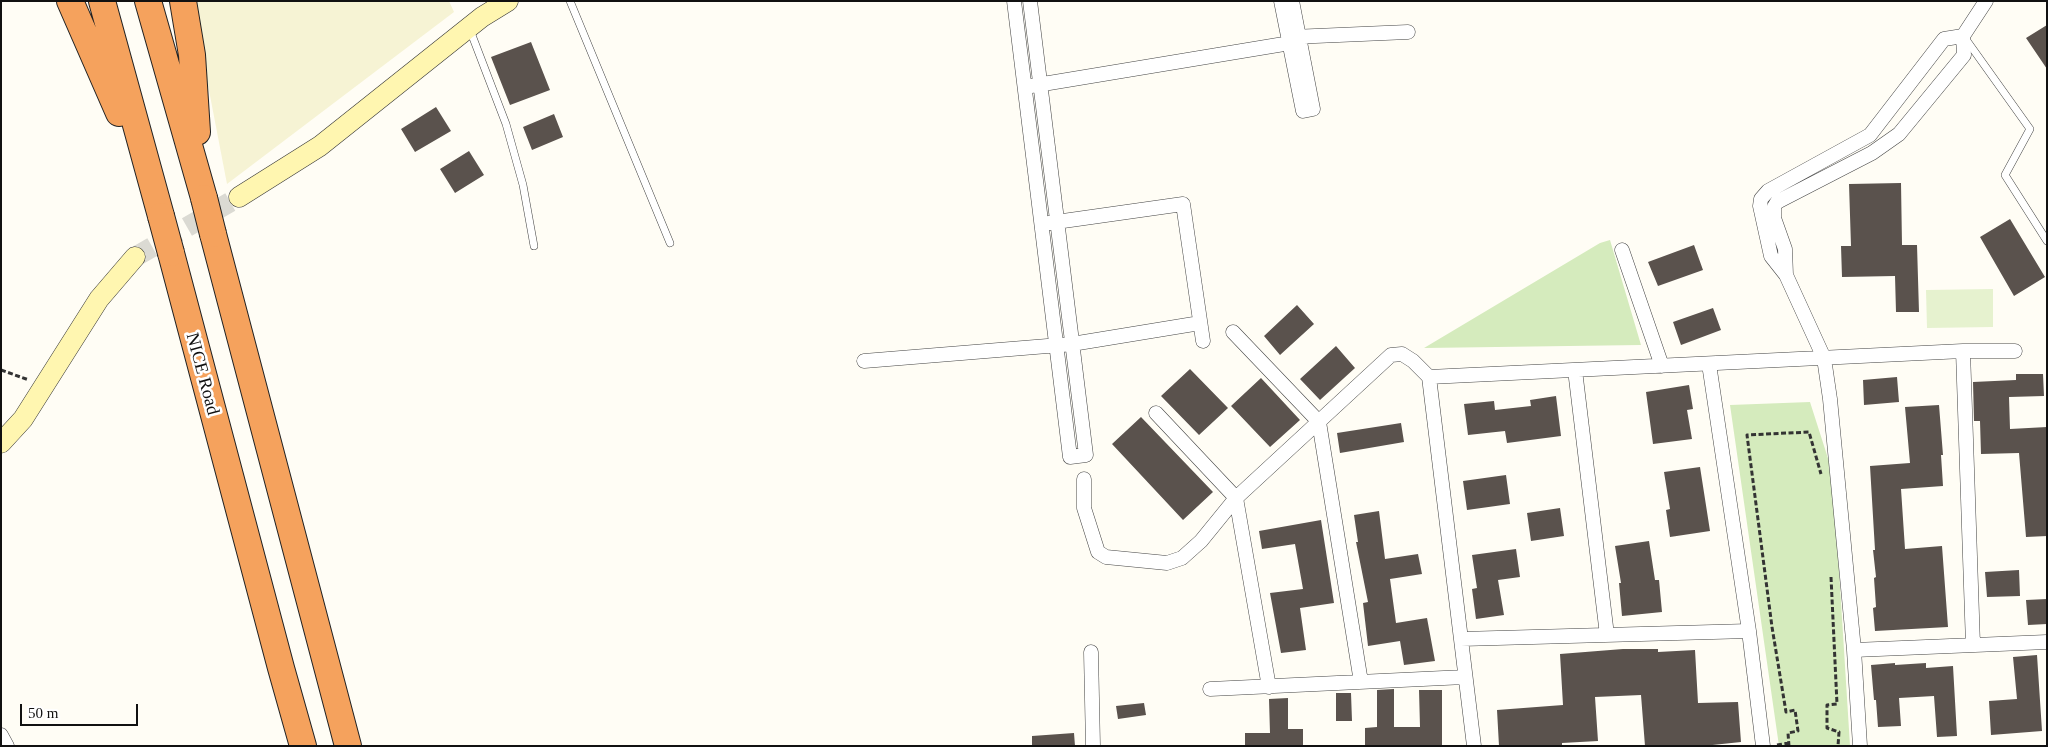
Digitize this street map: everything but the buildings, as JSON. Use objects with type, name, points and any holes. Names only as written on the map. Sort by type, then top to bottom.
[{"type":"highway","points":[[70,1],[159,207]]},
{"type":"highway","name":"NICE Road","points":[[102,1],[303,746]]},
{"type":"highway","points":[[148,1],[202,190],[348,746]]},
{"type":"highway","points":[[183,1],[192,55],[202,190]]},
{"type":"street","points":[[239,197],[320,146],[470,27],[508,1]]},
{"type":"street","points":[[1014,1],[1070,457],[1086,455],[1030,1]]},
{"type":"street","points":[[1281,1],[1292,39]]},
{"type":"street","points":[[1292,1],[1292,39]]},
{"type":"street","points":[[1786,274],[1786,249],[1774,218],[1774,207],[1777,202],[1872,153],[1896,137],[1909,124],[1964,55],[1963,36],[1986,1]]},
{"type":"street","points":[[1024,88],[1292,39],[1408,32]]},
{"type":"street","points":[[1860,746],[1854,650],[1831,409],[1824,358],[1786,274],[1771,256],[1760,206],[1763,194],[1870,135],[1944,39],[1963,36]]},
{"type":"street","points":[[1041,225],[1183,204],[1203,340]]},
{"type":"street","points":[[1622,250],[1662,366]]},
{"type":"street","points":[[1,443],[23,419],[99,299],[135,257]]},
{"type":"street","points":[[864,360],[1072,344],[1200,323]]},
{"type":"street","points":[[1233,332],[1319,422],[1362,682]]},
{"type":"street","points":[[1963,352],[1973,645]]},
{"type":"street","points":[[1429,377],[1963,352],[2015,352]]},
{"type":"street","points":[[1084,479],[1084,508],[1098,552],[1106,557],[1167,563],[1182,558],[1201,541],[1236,498],[1391,355],[1402,354],[1413,361],[1429,377],[1474,746]]},
{"type":"street","points":[[1710,364],[1749,631],[1763,746]]},
{"type":"street","points":[[1575,370],[1607,635]]},
{"type":"street","points":[[1156,413],[1236,498],[1269,687]]},
{"type":"street","points":[[1461,639],[1749,631]]},
{"type":"street","points":[[1854,650],[2047,642]]},
{"type":"street","points":[[1091,652],[1093,746]]},
{"type":"street","points":[[1210,689],[1466,677]]},
{"type":"street","points":[[1,735],[7,746]]},
{"type":"lane","points":[[570,1],[670,243]]},
{"type":"lane","points":[[470,27],[506,124],[522,185],[534,246]]},
{"type":"lane","points":[[1963,36],[2030,129],[2005,175],[2047,241]]},
{"type":"path","points":[[1,370],[44,386]]},
{"type":"path","points":[[1773,746],[1789,744],[1788,733],[1798,730],[1795,710],[1786,712],[1772,627],[1747,435],[1809,432],[1823,480]]},
{"type":"path","points":[[1830,567],[1837,704],[1827,706],[1827,728],[1839,732],[1838,746]]},
{"type":"shaded area","points":[[194,1],[449,1],[454,12],[227,184],[202,54]]},
{"type":"green space","points":[[1610,240],[1641,345],[1424,348],[1600,243]]},
{"type":"green space","points":[[1993,289],[1993,327],[1927,328],[1926,290]]},
{"type":"green space","points":[[1810,402],[1833,474],[1850,746],[1779,746],[1730,405]]},
{"type":"tunnel","points":[[135,257],[239,197]]}]
